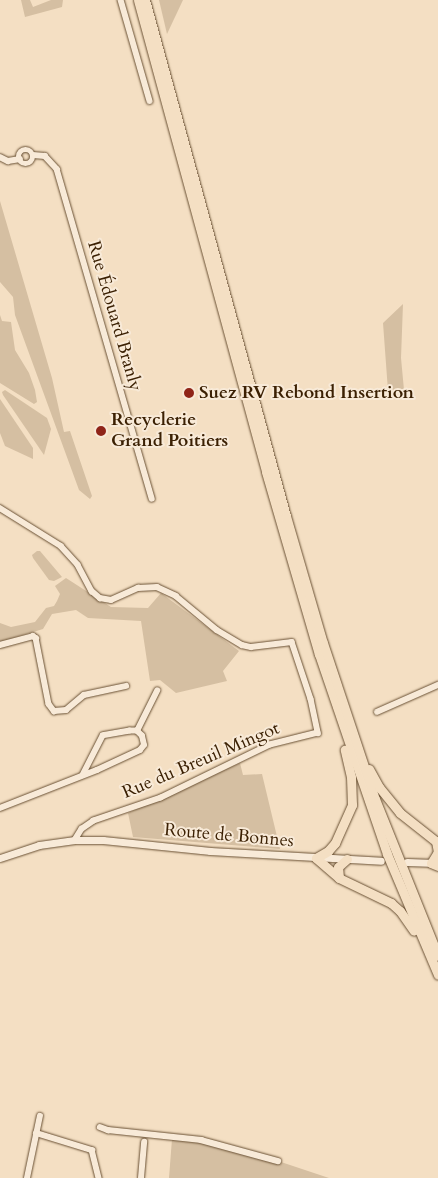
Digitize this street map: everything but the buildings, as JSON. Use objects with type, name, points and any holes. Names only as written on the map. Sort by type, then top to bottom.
[{"type":"highway","points":[[138,0],[293,568],[387,854],[437,972]]},
{"type":"highway","points":[[145,0],[286,516],[347,731],[438,956]]},
{"type":"highway","points":[[347,731],[388,800],[413,825],[437,842],[436,864]]},
{"type":"highway","points":[[347,731],[342,739],[353,792],[347,818],[328,852],[316,858],[339,878],[381,896],[400,911],[409,923],[430,966],[437,972]]},
{"type":"highway","points":[[334,843],[344,859],[338,867],[339,878]]},
{"type":"street","points":[[120,0],[150,101]]},
{"type":"street","name":"Rue Édouard Branly","points":[[0,157],[8,161],[20,159],[25,163],[29,163],[33,155],[45,156],[57,169],[152,499]]},
{"type":"street","name":"Rue du Breuil Mingot","points":[[0,508],[49,537],[72,557],[88,586],[100,598],[111,600],[138,588],[157,587],[176,596],[218,630],[242,645],[251,647],[292,642],[303,673],[318,733],[270,745],[162,798],[94,821],[82,829],[75,840]]},
{"type":"street","points":[[0,645],[33,636],[36,638],[49,704],[54,711],[66,710],[84,695],[126,686]]},
{"type":"street","points":[[377,712],[438,685]]},
{"type":"street","points":[[137,731],[157,691]]},
{"type":"street","points":[[83,775],[103,736],[137,731]]},
{"type":"street","points":[[0,808],[140,750],[144,741],[137,731]]},
{"type":"street","name":"Route de Bonnes","points":[[0,858],[39,845],[75,840],[103,840],[210,852],[381,861]]},
{"type":"street","points":[[407,862],[436,864]]},
{"type":"street","points":[[27,1178],[40,1116]]},
{"type":"street","points":[[100,1127],[108,1130],[201,1140],[278,1161]]},
{"type":"street","points":[[36,1133],[89,1148],[94,1153],[100,1178]]},
{"type":"street","points":[[141,1178],[144,1142]]},
{"type":"shaded area","points":[[21,0],[30,0],[33,7],[51,0],[63,0],[62,7],[25,17]]},
{"type":"shaded area","points":[[159,0],[183,0],[167,34]]},
{"type":"shaded area","points":[[0,201],[52,378],[64,432],[70,431],[92,496],[90,499],[79,490],[15,315],[13,297],[0,282]]},
{"type":"shaded area","points":[[403,304],[401,358],[404,390],[388,391],[383,323]]},
{"type":"shaded area","points":[[0,315],[2,321],[11,322],[15,350],[29,373],[35,390],[37,402],[34,404],[0,383]]},
{"type":"shaded area","points":[[5,390],[47,418],[51,429],[44,455],[3,395],[2,392]]},
{"type":"shaded area","points":[[0,399],[33,448],[33,459],[5,446],[0,433]]},
{"type":"shaded area","points":[[40,551],[62,577],[54,581],[49,580],[33,558],[32,555]]},
{"type":"shaded area","points":[[66,578],[111,607],[148,608],[161,593],[239,651],[223,671],[227,681],[176,693],[160,680],[150,681],[141,621],[88,618],[76,610],[52,614],[43,629],[0,642],[0,623],[11,627],[35,622],[46,608],[54,606],[60,594],[55,586]]},
{"type":"shaded area","points":[[240,763],[243,775],[262,774],[280,849],[133,837],[128,813]]},
{"type":"shaded area","points":[[172,1139],[212,1145],[281,1162],[329,1178],[169,1178]]},
{"type":"place","name":"Suez RV Rebond Insertion","points":[[189,393]]},
{"type":"place","name":"Recyclerie Grand Poitiers","points":[[101,431]]}]
